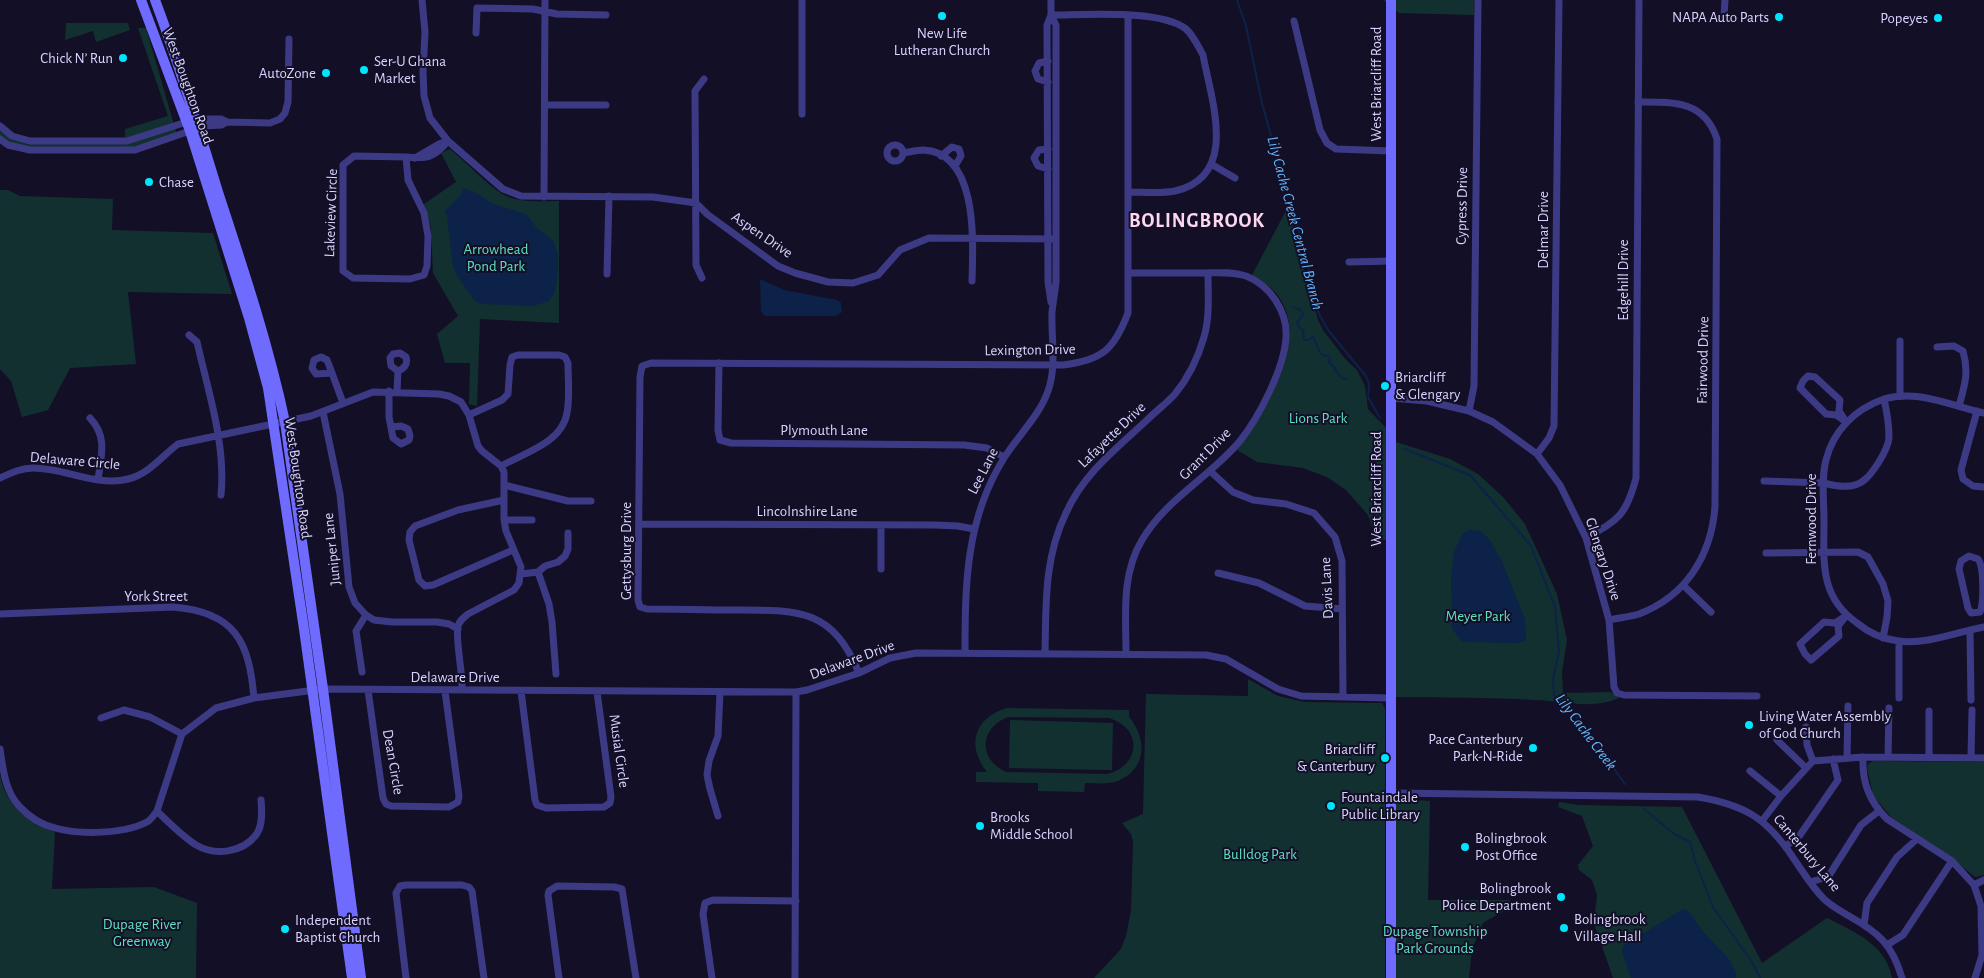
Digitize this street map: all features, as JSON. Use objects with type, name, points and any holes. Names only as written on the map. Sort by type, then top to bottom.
[{"type":"main road","name":"West Boughton Road","points":[[141,0],[193,125]]},
{"type":"main road","name":"West Boughton Road","points":[[155,0],[169,37],[268,388],[280,423],[352,948],[352,978]]},
{"type":"main road","name":"West Briarcliff Road","points":[[1391,0],[1391,978]]},
{"type":"main road","name":"West Boughton Road","points":[[352,948],[361,978]]},
{"type":"street","points":[[422,0],[424,32],[422,73],[424,96],[430,118],[448,141],[503,189],[521,196],[653,197],[696,203]]},
{"type":"street","points":[[544,196],[546,0]]},
{"type":"street","points":[[802,0],[802,114]]},
{"type":"street","name":"Lee Lane","points":[[1051,0],[1051,15],[1048,25],[1048,282],[1052,312]]},
{"type":"street","name":"Cypress Drive","points":[[1468,411],[1474,386],[1478,0]]},
{"type":"street","name":"Delmar Drive","points":[[1537,454],[1550,438],[1554,426],[1559,0]]},
{"type":"street","name":"Edgehill Drive","points":[[1586,538],[1614,522],[1630,501],[1636,478],[1639,0]]},
{"type":"street","points":[[1724,16],[1725,0]]},
{"type":"street","points":[[476,33],[477,8],[533,9],[557,14],[606,15]]},
{"type":"street","points":[[1051,15],[1152,17],[1170,21],[1186,29],[1198,45],[1202,55],[1217,131],[1215,156],[1196,182],[1175,191],[1129,192]]},
{"type":"street","name":"Lee Lane","points":[[965,653],[965,584],[974,529],[988,487],[1004,457],[1046,397],[1051,381],[1052,312],[1056,282],[1056,25],[1051,15]]},
{"type":"street","name":"Lexington Drive","points":[[642,366],[651,363],[1052,365],[1085,362],[1101,355],[1112,345],[1122,330],[1128,313],[1128,16]]},
{"type":"street","points":[[1294,20],[1320,130],[1327,143],[1336,149],[1392,151]]},
{"type":"street","points":[[0,126],[12,136],[30,140],[127,141],[193,125],[227,122],[270,123],[280,119],[286,113],[288,102],[289,39]]},
{"type":"street","points":[[1048,61],[1039,63],[1034,71],[1038,79],[1048,82]]},
{"type":"street","points":[[702,278],[696,265],[695,90],[704,79]]},
{"type":"street","name":"Fairwood Drive","points":[[1609,620],[1638,614],[1659,604],[1683,585],[1698,565],[1711,536],[1714,517],[1718,146],[1709,122],[1694,109],[1676,102],[1638,102]]},
{"type":"street","points":[[545,105],[606,105]]},
{"type":"street","points":[[0,139],[8,145],[30,150],[135,150],[193,125]]},
{"type":"street","name":"Lakeview Circle","points":[[406,157],[408,180],[424,212],[428,236],[427,266],[424,275],[410,279],[353,278],[343,271],[343,165],[354,156],[406,157],[415,158],[448,141]]},
{"type":"street","points":[[941,156],[952,147],[959,149],[961,156],[955,166]]},
{"type":"street","points":[[1048,149],[1039,150],[1034,158],[1038,166],[1048,169]]},
{"type":"street","points":[[903,153],[924,150],[941,156],[955,166],[970,204],[974,238],[972,281]]},
{"type":"street","points":[[1211,164],[1235,178]]},
{"type":"street","points":[[607,274],[609,196]]},
{"type":"street","name":"Aspen Drive","points":[[696,203],[706,214],[778,266],[813,279],[828,282],[853,283],[878,275],[900,250],[929,238],[1056,239]]},
{"type":"street","points":[[1349,262],[1391,261]]},
{"type":"street","name":"Grant Drive","points":[[1126,654],[1126,584],[1137,549],[1154,522],[1240,441],[1261,408],[1276,375],[1286,339],[1285,327],[1279,308],[1271,294],[1256,280],[1235,273],[1129,273]]},
{"type":"street","name":"Lafayette Drive","points":[[1045,654],[1047,574],[1054,541],[1066,512],[1081,487],[1096,468],[1174,395],[1194,365],[1205,335],[1208,310],[1208,273]]},
{"type":"street","points":[[189,336],[197,342],[218,436],[222,478],[221,495]]},
{"type":"street","points":[[1900,341],[1900,396]]},
{"type":"street","points":[[1937,346],[1954,346],[1963,351],[1967,366],[1965,386],[1959,406]]},
{"type":"street","points":[[462,690],[458,629],[462,618],[514,590],[519,583],[521,574],[521,567],[513,550],[504,520],[504,472],[501,466],[482,452],[478,446],[469,415],[502,400],[508,394],[512,357],[560,355],[565,357],[568,363],[568,413],[564,423],[557,434],[546,444],[501,466]]},
{"type":"street","name":"Plymouth Lane","points":[[719,363],[718,430],[720,440],[731,443],[964,445],[987,448],[1004,457]]},
{"type":"street","name":"Gettysburg Drive","points":[[642,366],[640,377],[638,600],[640,607],[647,609],[785,610],[804,614],[822,622],[837,635],[851,653],[859,673]]},
{"type":"street","points":[[392,427],[389,417],[398,371]]},
{"type":"street","points":[[332,373],[343,404]]},
{"type":"street","points":[[1808,376],[1815,377],[1840,400],[1839,412],[1846,422],[1836,414],[1826,414],[1800,388],[1803,380],[1808,376]]},
{"type":"street","name":"Delaware Circle","points":[[1,476],[16,470],[33,468],[98,480],[114,481],[129,479],[152,467],[178,444],[280,423],[322,412],[373,392],[393,391],[449,396],[461,402],[469,415]]},
{"type":"street","name":"Fernwood Drive","points":[[1980,412],[1919,396],[1900,396],[1884,399],[1866,407],[1846,422],[1835,436],[1826,460],[1824,483],[1824,553],[1825,574],[1829,590],[1837,605],[1846,616],[1867,631],[1883,638],[1919,642],[1982,627]]},
{"type":"street","name":"Glengary Drive","points":[[1390,398],[1427,401],[1468,411],[1493,422],[1537,454],[1560,485],[1586,538],[1609,620],[1614,687],[1617,693],[1624,695],[1757,696]]},
{"type":"street","points":[[1764,481],[1852,485],[1862,482],[1884,454],[1889,440],[1884,399]]},
{"type":"street","name":"Juniper Lane","points":[[322,412],[340,494],[349,587],[355,603],[366,615]]},
{"type":"street","points":[[1980,412],[1962,470],[1964,479],[1972,486],[1984,487]]},
{"type":"street","points":[[90,418],[102,436],[98,480]]},
{"type":"street","name":"Davis Lane","points":[[1210,471],[1233,492],[1253,500],[1286,504],[1314,513],[1335,537],[1342,561],[1343,696]]},
{"type":"street","points":[[504,485],[568,502],[591,501]]},
{"type":"street","points":[[504,500],[458,510],[415,526],[410,532],[409,540],[419,580],[425,586],[433,585],[513,550]]},
{"type":"street","points":[[504,520],[532,520]]},
{"type":"street","name":"Lincolnshire Lane","points":[[640,524],[948,525],[974,529]]},
{"type":"street","points":[[881,525],[881,569]]},
{"type":"street","points":[[521,574],[538,572],[545,566],[558,562],[565,556],[568,549],[568,532]]},
{"type":"street","points":[[1766,553],[1858,552],[1868,557],[1883,584],[1888,601],[1888,617],[1883,638]]},
{"type":"street","points":[[1969,556],[1978,559],[1982,566],[1984,606],[1980,612],[1976,613],[1972,613],[1968,608],[1959,569],[1962,561],[1969,556]]},
{"type":"street","points":[[538,572],[549,604],[556,674]]},
{"type":"street","points":[[1218,573],[1259,583],[1305,606],[1342,609]]},
{"type":"street","points":[[1683,585],[1711,612]]},
{"type":"street","name":"York Street","points":[[0,614],[164,608],[195,609],[215,616],[228,625],[237,635],[247,653],[252,674],[254,698]]},
{"type":"street","points":[[1976,613],[1982,627]]},
{"type":"street","points":[[362,672],[356,632],[366,615],[374,620],[383,621],[437,622],[449,624],[458,629]]},
{"type":"street","points":[[1846,616],[1838,626],[1839,636],[1811,660],[1805,654],[1800,644],[1824,622],[1835,623],[1846,616]]},
{"type":"street","points":[[1970,630],[1971,700]]},
{"type":"street","points":[[1899,641],[1899,698]]},
{"type":"street","name":"Delaware Drive","points":[[318,690],[796,692],[859,673],[890,658],[904,655],[965,653],[1126,654],[1206,655],[1226,659],[1284,691],[1301,696],[1390,698]]},
{"type":"street","points":[[0,749],[6,784],[14,799],[23,810],[40,822],[54,828],[112,832],[148,822],[157,811],[182,734],[216,708],[254,698],[318,690]]},
{"type":"street","name":"Dean Circle","points":[[368,690],[383,798],[386,804],[391,806],[449,807],[458,802],[459,796],[445,691]]},
{"type":"street","name":"Musial Circle","points":[[521,691],[536,800],[538,805],[546,808],[604,808],[610,803],[611,797],[597,692]]},
{"type":"street","points":[[718,816],[707,775],[709,761],[718,736],[720,692]]},
{"type":"street","points":[[795,978],[796,692]]},
{"type":"street","points":[[1847,758],[1848,706]]},
{"type":"street","points":[[1888,757],[1889,708]]},
{"type":"street","points":[[101,718],[124,710],[150,717],[182,734]]},
{"type":"street","points":[[1971,758],[1972,710]]},
{"type":"street","points":[[1929,711],[1929,758]]},
{"type":"street","points":[[1806,727],[1807,745],[1813,761]]},
{"type":"street","points":[[1777,740],[1806,768]]},
{"type":"street","points":[[1863,757],[1862,775],[1866,788],[1879,811],[1887,819],[1952,861],[1974,885],[1982,906],[1983,944],[1976,978]]},
{"type":"street","points":[[1762,820],[1813,761],[1863,757],[1984,758]]},
{"type":"street","points":[[1786,846],[1800,835],[1838,780],[1833,759]]},
{"type":"street","points":[[1750,771],[1781,796]]},
{"type":"street","name":"Canterbury Lane","points":[[1390,792],[1698,797],[1723,801],[1762,820],[1786,846],[1824,899],[1864,925],[1887,945],[1896,959],[1902,978]]},
{"type":"street","points":[[157,811],[196,845],[215,852],[224,852],[236,849],[256,835],[260,826],[261,800]]},
{"type":"street","points":[[1810,882],[1828,877],[1861,824],[1879,811]]},
{"type":"street","points":[[1864,925],[1866,903],[1897,857],[1917,839]]},
{"type":"street","points":[[1887,945],[1903,935],[1952,861]]},
{"type":"street","points":[[1974,885],[1984,880]]},
{"type":"street","points":[[406,978],[396,893],[400,886],[462,885],[470,887],[472,894],[484,978]]},
{"type":"street","points":[[560,978],[548,895],[549,891],[557,886],[614,887],[622,889],[636,978]]},
{"type":"street","points":[[712,978],[703,914],[705,903],[713,900],[796,901]]},
{"type":"green space","points":[[1383,0],[1474,0],[1474,15],[1399,13]]},
{"type":"green space","points":[[66,23],[128,23],[130,30],[96,42],[93,31],[65,40]]},
{"type":"green space","points":[[138,28],[146,28],[177,135],[135,150],[30,150],[0,139],[0,126],[12,136],[30,141],[125,140],[125,129],[168,116]]},
{"type":"green space","name":"Arrowhead Pond Park","points":[[450,149],[485,181],[506,196],[525,201],[559,201],[559,323],[480,319],[477,406],[469,404],[470,363],[445,363],[437,334],[458,316],[433,273],[431,228],[424,204],[456,182],[441,153]]},
{"type":"green space","points":[[0,190],[8,190],[20,196],[113,199],[112,230],[213,233],[232,294],[128,292],[136,364],[70,368],[48,410],[22,417],[11,381],[0,369]]},
{"type":"green space","name":"Lions Park","points":[[1289,205],[1296,240],[1318,320],[1323,330],[1346,360],[1357,370],[1365,386],[1368,409],[1386,428],[1386,540],[1377,540],[1368,515],[1346,490],[1327,477],[1303,468],[1257,462],[1237,450],[1272,395],[1288,351],[1289,329],[1285,309],[1274,291],[1252,275]]},
{"type":"green space","name":"Meyer Park","points":[[1396,442],[1450,459],[1478,474],[1503,497],[1525,524],[1557,594],[1567,640],[1562,672],[1563,693],[1611,692],[1619,698],[1598,704],[1577,704],[1518,699],[1396,697]]},
{"type":"green space","name":"Bulldog Park","points":[[1248,679],[1278,696],[1305,702],[1382,703],[1385,708],[1385,978],[1094,978],[1121,949],[1126,936],[1131,911],[1133,842],[1131,834],[1122,823],[1143,814],[1146,694],[1248,696]]},
{"type":"green space","points":[[1007,708],[1129,710],[1129,717],[1139,733],[1141,742],[1140,760],[1129,774],[1120,780],[1107,783],[1085,783],[1084,792],[1038,791],[1038,783],[976,782],[976,772],[987,772],[980,762],[977,752],[975,743],[977,734],[987,718]],"holes":[[[1008,717],[1109,718],[1120,723],[1128,730],[1134,747],[1132,755],[1126,763],[1118,770],[1107,774],[1006,772],[990,759],[987,752],[987,736],[998,722]]]},
{"type":"green space","points":[[1010,720],[1113,723],[1112,770],[1009,768]]},
{"type":"green space","points":[[1873,761],[1984,762],[1984,875],[1975,877],[1950,857],[1891,817],[1873,795],[1867,768],[1868,764]]},
{"type":"green space","name":"Dupage River Greenway","points":[[0,774],[6,794],[19,811],[36,824],[55,832],[52,889],[154,887],[197,903],[196,978],[0,978]]},
{"type":"green space","name":"Dupage Township Park Grounds","points":[[1394,799],[1430,801],[1428,900],[1509,900],[1512,906],[1483,923],[1472,949],[1469,978],[1396,978]]},
{"type":"green space","points":[[1559,802],[1579,805],[1682,807],[1762,963],[1827,918],[1858,934],[1876,948],[1889,966],[1892,978],[1613,978],[1594,923],[1597,895],[1592,880],[1579,870],[1578,865],[1593,846],[1582,816],[1558,807]]},
{"type":"water","points":[[462,188],[473,191],[493,204],[526,214],[537,228],[553,240],[558,254],[558,273],[555,292],[549,301],[533,306],[481,304],[474,300],[453,268],[447,216],[444,212],[462,194]]},
{"type":"water","points":[[760,279],[784,290],[837,300],[841,303],[842,312],[836,316],[765,316],[761,311]]},
{"type":"water","points":[[1469,530],[1481,531],[1489,539],[1501,559],[1525,619],[1526,641],[1518,643],[1462,642],[1452,629],[1451,577],[1454,552],[1462,534]]},
{"type":"water","points":[[1683,909],[1689,911],[1701,929],[1729,959],[1736,972],[1736,978],[1631,978],[1622,952],[1623,946]]},
{"type":"waterway","name":"Lily Cache Creek Central Branch","points":[[1237,0],[1246,26],[1262,103],[1283,180],[1291,194],[1303,256],[1309,270],[1319,314],[1328,330],[1365,375],[1369,383],[1368,397],[1380,418]]},
{"type":"waterway","points":[[1293,307],[1301,310],[1303,315],[1297,322],[1303,330],[1304,340],[1313,337],[1321,354],[1330,357],[1329,362],[1334,369],[1342,378],[1347,379]]},
{"type":"waterway","name":"Lily Cache Creek","points":[[1405,449],[1470,475],[1531,546],[1555,607],[1559,651],[1553,679],[1554,695],[1558,701],[1569,707],[1625,784]]},
{"type":"waterway","name":"Lily Cache Creek","points":[[1644,809],[1674,834],[1690,842],[1695,861],[1713,907],[1752,962],[1760,978]]},
{"type":"place","name":"New Life Lutheran Church","points":[[942,16]]},
{"type":"place","name":"NAPA Auto Parts","points":[[1779,17]]},
{"type":"place","name":"Popeyes","points":[[1938,18]]},
{"type":"place","name":"Chick N’ Run","points":[[123,58]]},
{"type":"place","name":"Ser-U Ghana Market","points":[[364,70]]},
{"type":"place","name":"AutoZone","points":[[326,73]]},
{"type":"place","name":"Chase","points":[[149,182]]},
{"type":"place","name":"Briarcliff & Glengary","points":[[1385,386]]},
{"type":"place","name":"Living Water Assembly of God Church","points":[[1749,725]]},
{"type":"place","name":"Pace Canterbury Park-N-Ride","points":[[1533,748]]},
{"type":"place","name":"Briarcliff & Canterbury","points":[[1385,758]]},
{"type":"place","name":"Fountaindale Public Library","points":[[1331,806]]},
{"type":"place","name":"Brooks Middle School","points":[[980,826]]},
{"type":"place","name":"Bolingbrook Post Office","points":[[1465,847]]},
{"type":"place","name":"Bolingbrook Police Department","points":[[1561,897]]},
{"type":"place","name":"Bolingbrook Village Hall","points":[[1564,928]]},
{"type":"place","name":"Independent Baptist Church","points":[[285,929]]},
{"type":"district","name":"BOLINGBROOK","points":[[1197,221]]}]
